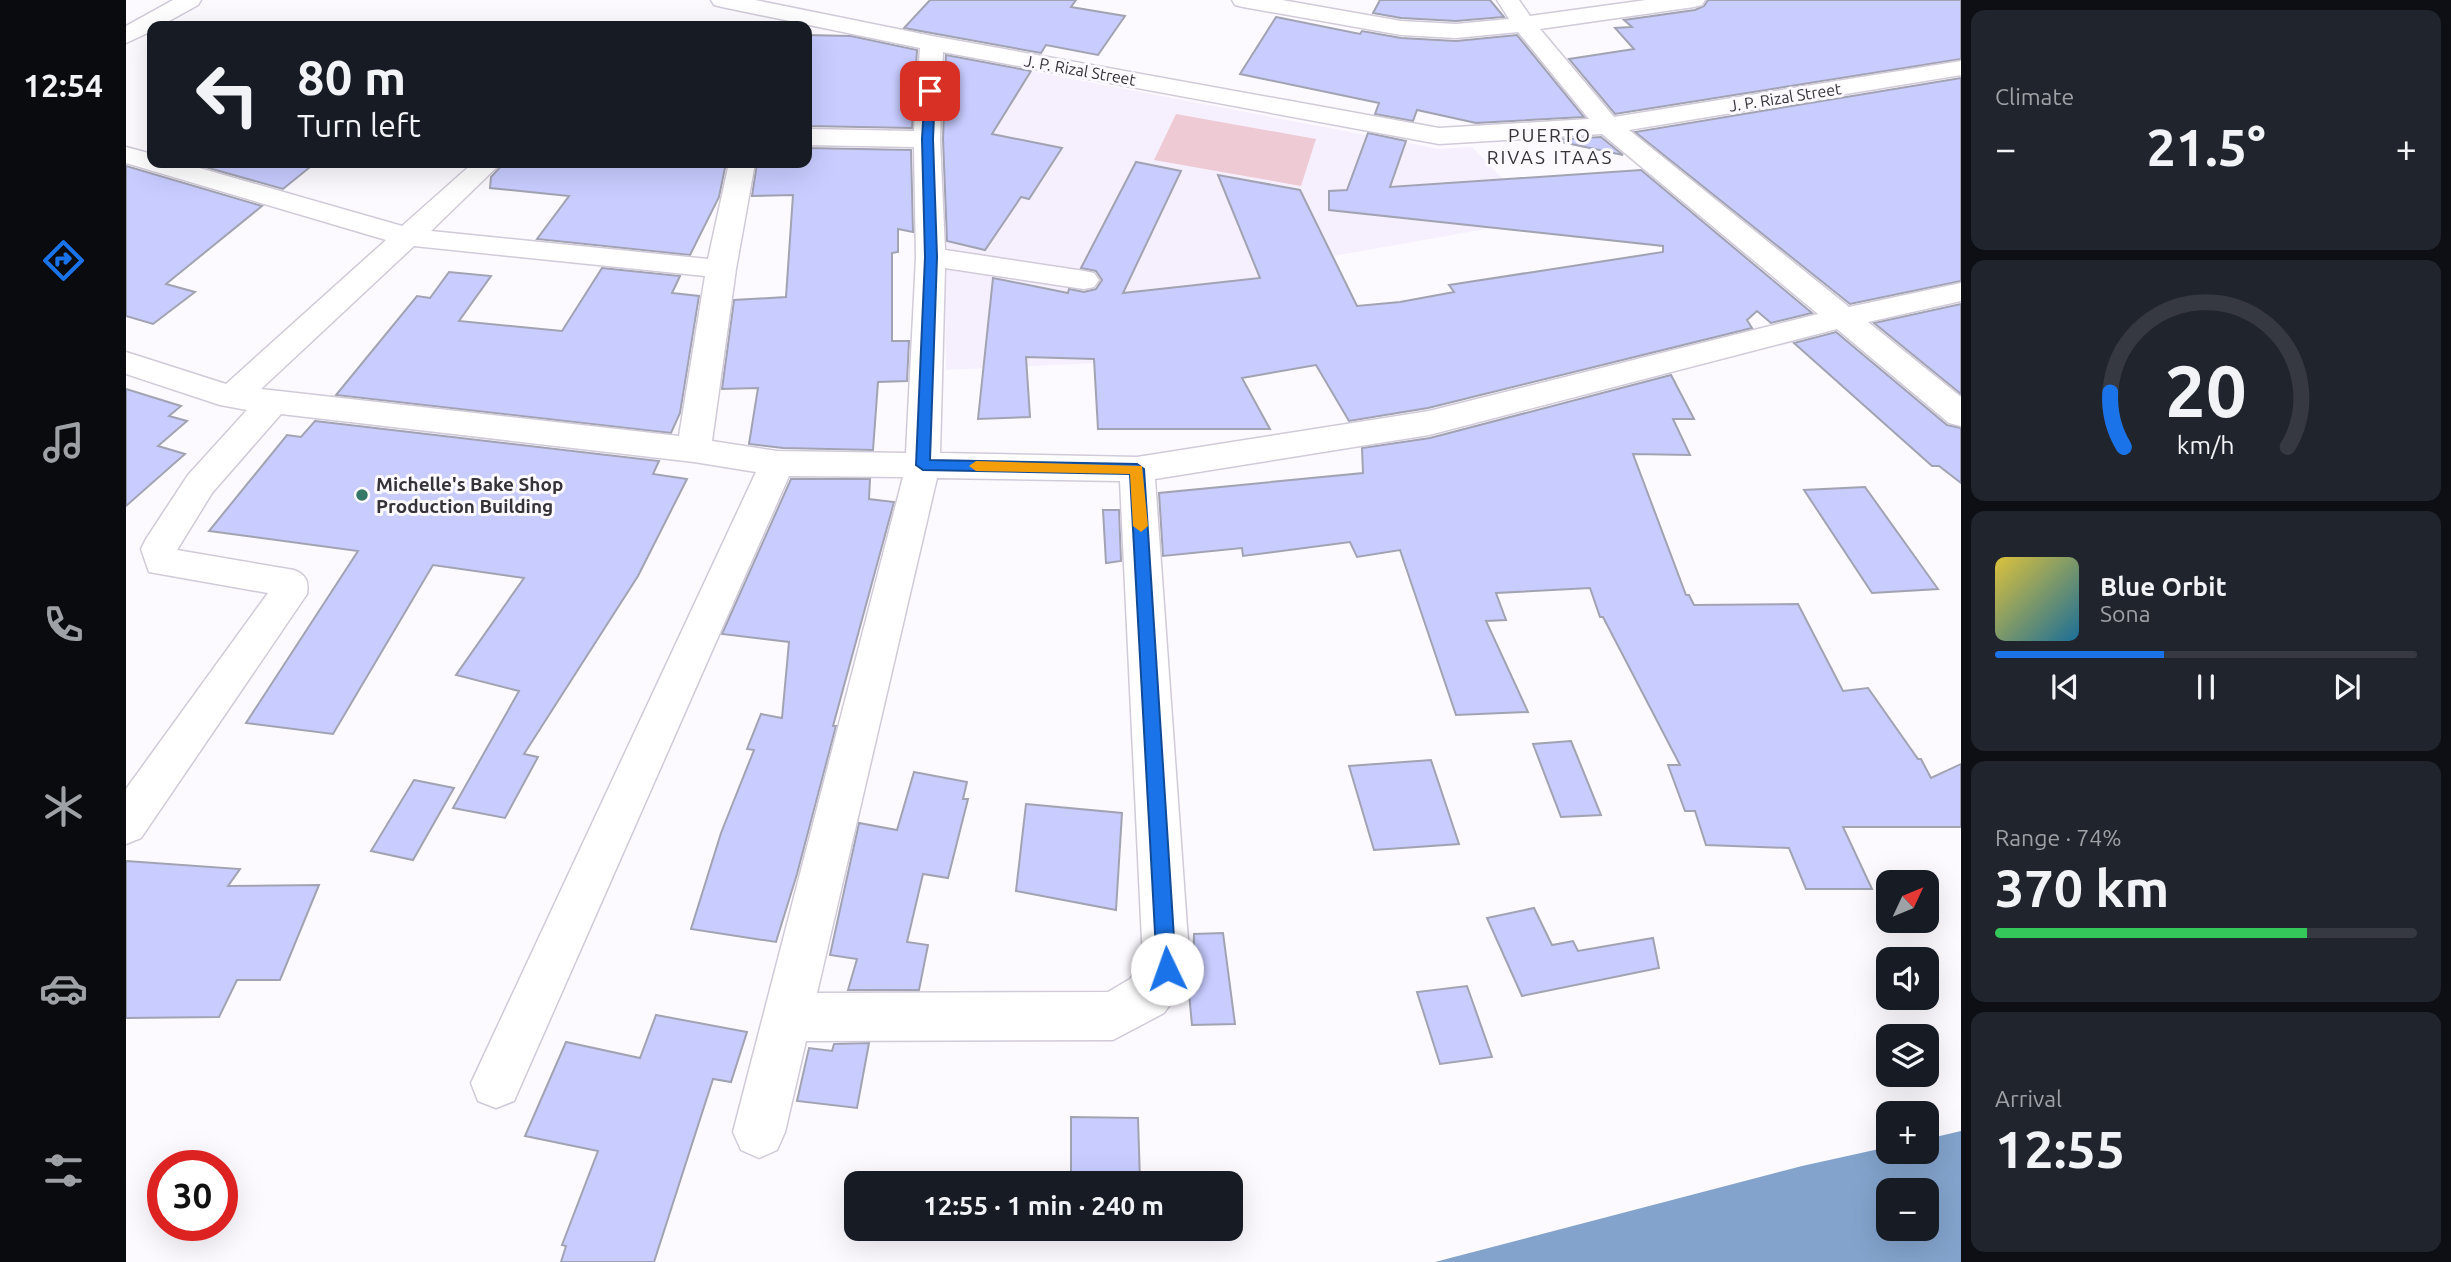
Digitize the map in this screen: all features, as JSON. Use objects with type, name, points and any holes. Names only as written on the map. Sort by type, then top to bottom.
[{"type":"street","points":[[152,21],[190,0]]},
{"type":"street","name":"J. P. Rizal Street","points":[[722,0],[932,43],[1439,136],[1608,126],[1961,68]]},
{"type":"street","points":[[1243,0],[1401,28],[1456,31],[1694,0]]},
{"type":"street","points":[[1508,0],[1524,24],[1608,126],[1961,415]]},
{"type":"street","points":[[126,13],[164,21]]},
{"type":"street","points":[[126,36],[147,24]]},
{"type":"street","points":[[759,1132],[923,465],[931,257],[928,139],[932,43]]},
{"type":"street","points":[[812,137],[928,139]]},
{"type":"street","points":[[126,155],[147,161]]},
{"type":"street","points":[[171,168],[407,237],[722,269]]},
{"type":"street","points":[[232,397],[483,168]]},
{"type":"street","points":[[694,450],[722,269],[741,168]]},
{"type":"street","points":[[931,257],[1084,280]]},
{"type":"street","points":[[126,363],[232,397],[694,450],[777,463],[1137,469],[1429,423],[1843,318],[1961,292]]},
{"type":"street","points":[[126,824],[288,594],[290,584],[281,580],[162,562],[159,556],[159,549],[200,484],[272,403]]},
{"type":"street","points":[[496,1083],[777,463]]},
{"type":"street","points":[[788,1017],[1113,1016],[1147,996],[1167,969],[1137,469]]},
{"type":"shaded area","points":[[942,54],[1439,149],[1472,147],[1542,219],[1294,263],[1096,363],[946,370]]},
{"type":"shaded area","points":[[1176,114],[1316,139],[1301,186],[1154,160]]},
{"type":"water","points":[[1961,1131],[1961,1262],[1435,1262],[1802,1166],[1876,1150],[1876,1164],[1939,1164],[1939,1136]]},
{"type":"building","points":[[930,0],[1076,0],[1071,7],[1125,16],[1098,55],[1046,45],[1041,53],[904,28]]},
{"type":"building","points":[[1380,0],[1490,0],[1504,17],[1456,21],[1401,18],[1373,13]]},
{"type":"building","points":[[1708,0],[1961,0],[1961,59],[1615,114],[1569,59],[1634,49],[1615,28],[1632,27],[1624,20],[1695,10],[1704,6]]},
{"type":"building","points":[[1276,17],[1360,34],[1362,31],[1401,38],[1456,41],[1517,35],[1584,117],[1476,123],[1417,110],[1413,121],[1375,114],[1379,103],[1240,74]]},
{"type":"building","points":[[812,35],[851,36],[917,50],[912,128],[812,126]]},
{"type":"building","points":[[946,55],[1031,71],[992,134],[1062,148],[1029,199],[1021,197],[985,250],[947,241],[943,139]]},
{"type":"building","points":[[1961,78],[1961,281],[1850,304],[1635,132]]},
{"type":"building","points":[[1368,133],[1406,141],[1390,187],[1641,170],[1812,313],[1771,323],[1757,311],[1747,320],[1752,328],[1428,408],[1349,421],[1316,365],[1242,378],[1270,429],[1098,429],[1094,359],[1026,357],[1030,417],[978,419],[993,278],[1068,293],[1069,289],[1084,292],[1096,289],[1102,280],[1096,271],[1081,268],[1136,162],[1181,171],[1123,293],[1260,278],[1218,175],[1300,190],[1357,306],[1400,302],[1454,292],[1449,285],[1663,252],[1663,246],[1329,210],[1329,191],[1347,190]]},
{"type":"building","points":[[1601,137],[1623,155],[1552,140]]},
{"type":"building","points":[[812,148],[911,150],[913,232],[898,229],[898,252],[892,253],[892,341],[909,341],[907,381],[878,382],[873,450],[783,448],[749,444],[758,388],[722,389],[734,300],[786,297],[793,195],[752,196],[756,168],[812,168]]},
{"type":"building","points":[[126,166],[262,206],[166,284],[195,292],[153,324],[126,316]]},
{"type":"building","points":[[209,168],[309,168],[283,189]]},
{"type":"building","points":[[499,168],[725,168],[719,197],[690,255],[537,239],[569,196],[490,188],[491,177]]},
{"type":"building","points":[[602,268],[680,276],[672,293],[699,296],[680,413],[671,433],[336,395],[417,296],[430,298],[449,272],[491,276],[459,321],[562,331]]},
{"type":"building","points":[[1961,304],[1961,394],[1874,323]]},
{"type":"building","points":[[1836,332],[1947,425],[1961,428],[1961,483],[1939,466],[1932,466],[1794,343]]},
{"type":"building","points":[[1671,375],[1694,419],[1673,419],[1690,455],[1633,454],[1686,595],[1689,595],[1694,605],[1798,604],[1843,691],[1868,688],[1918,759],[1921,759],[1931,778],[1961,764],[1961,827],[1843,827],[1872,889],[1806,889],[1789,848],[1706,845],[1695,811],[1685,811],[1668,765],[1680,765],[1603,617],[1600,617],[1590,588],[1496,593],[1506,620],[1486,621],[1528,712],[1456,715],[1400,550],[1357,557],[1350,542],[1243,556],[1242,548],[1163,556],[1159,493],[1363,473],[1362,448],[1430,438]]},
{"type":"building","points":[[126,389],[181,406],[169,416],[187,421],[158,446],[185,454],[126,506]]},
{"type":"building","points":[[315,421],[659,461],[653,474],[687,479],[638,576],[524,754],[538,757],[505,818],[453,808],[519,691],[456,675],[524,578],[433,565],[333,734],[246,723],[358,551],[209,531],[287,435],[301,437]]},
{"type":"building","points":[[791,479],[870,479],[869,499],[894,502],[833,726],[836,726],[797,874],[776,942],[691,929],[721,833],[754,750],[747,749],[761,714],[782,718],[789,642],[722,634]]},
{"type":"building","points":[[1865,487],[1938,589],[1872,593],[1804,490]]},
{"type":"building","points":[[1103,510],[1119,510],[1121,561],[1106,563]]},
{"type":"building","points":[[1571,741],[1601,815],[1561,817],[1533,744]]},
{"type":"building","points":[[1431,760],[1459,844],[1374,850],[1349,766]]},
{"type":"building","points":[[914,772],[967,782],[963,799],[968,799],[948,878],[923,874],[907,942],[928,945],[919,990],[848,990],[857,959],[830,955],[859,823],[897,830]]},
{"type":"building","points":[[414,780],[454,788],[413,860],[371,851]]},
{"type":"building","points":[[1026,804],[1122,813],[1116,910],[1016,891]]},
{"type":"building","points":[[126,861],[240,869],[228,886],[319,885],[280,980],[237,980],[219,1017],[126,1018]]},
{"type":"building","points":[[1534,908],[1552,945],[1573,941],[1578,951],[1653,938],[1659,968],[1522,996],[1487,918]]},
{"type":"building","points":[[1223,933],[1235,1024],[1192,1025],[1188,983],[1193,969],[1194,934]]},
{"type":"building","points":[[1467,986],[1492,1057],[1440,1064],[1417,992]]},
{"type":"building","points":[[656,1015],[747,1032],[731,1082],[713,1079],[654,1262],[561,1262],[566,1246],[562,1245],[598,1151],[525,1136],[566,1042],[640,1058]]},
{"type":"building","points":[[869,1043],[857,1108],[797,1101],[809,1048],[832,1051],[834,1044]]},
{"type":"building","points":[[1071,1117],[1138,1118],[1140,1171],[1071,1171]]},
{"type":"slow traffic","points":[[976,466],[1137,469],[1141,526]]},
{"type":"place","name":"Michelle's Bake Shop Production Building","points":[[362,495]]},
{"type":"district","name":"PUERTO RIVAS ITAAS","points":[[1550,146]]},
{"type":"route","points":[[930,91],[928,139],[931,257],[923,465],[1137,469],[1167,969]]}]
